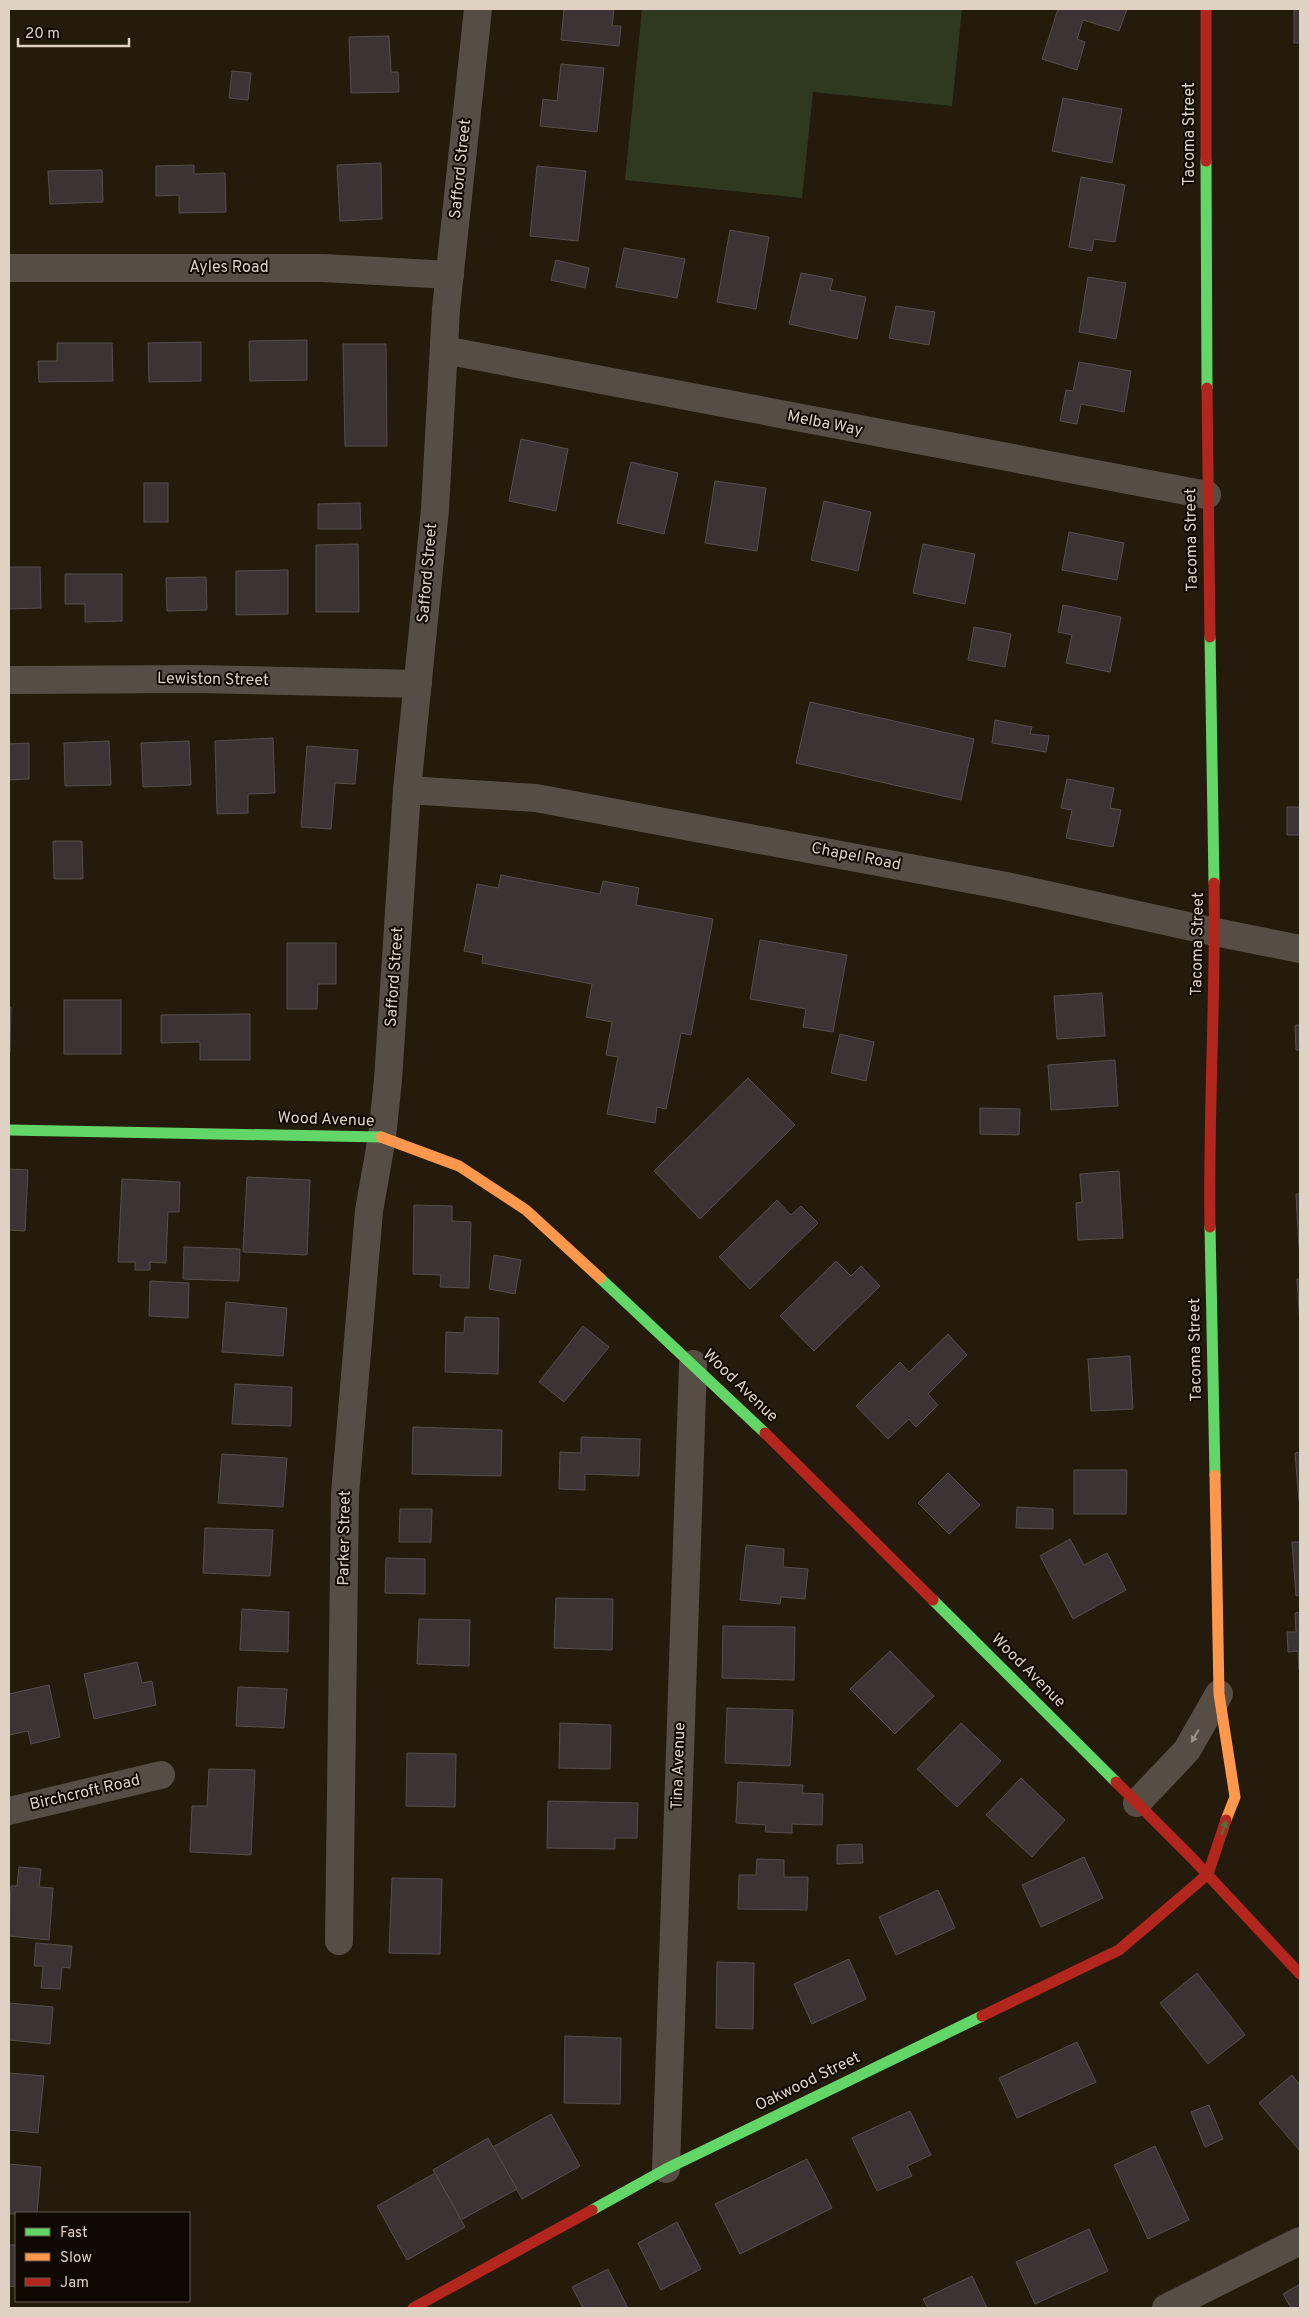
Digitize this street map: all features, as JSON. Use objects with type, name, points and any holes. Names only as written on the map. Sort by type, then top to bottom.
[{"type":"street","name":"Safford Street","points":[[382,1138],[388,1080],[407,790],[435,508],[450,275],[478,9]]},
{"type":"street","name":"Tacoma Street","points":[[1206,9],[1207,495],[1215,932],[1209,1153],[1220,1694],[1235,1797],[1208,1874]]},
{"type":"street","name":"Ayles Road","points":[[9,268],[323,268],[450,275]]},
{"type":"street","name":"Melba Way","points":[[444,350],[1207,495]]},
{"type":"street","name":"Lewiston Street","points":[[9,680],[196,679],[418,684]]},
{"type":"street","name":"Chapel Road","points":[[407,790],[536,798],[1006,886],[1215,932],[1300,948]]},
{"type":"street","name":"Wood Avenue","points":[[9,1130],[382,1138],[459,1166],[526,1210],[693,1364],[1208,1874],[1300,1974]]},
{"type":"street","name":"Parker Street","points":[[338,1941],[345,1494],[369,1211],[382,1138]]},
{"type":"street","name":"Tina Avenue","points":[[666,2169],[693,1364]]},
{"type":"street","points":[[1137,1803],[1187,1750],[1220,1694]]},
{"type":"street","name":"Birchcroft Road","points":[[9,1811],[161,1775]]},
{"type":"street","name":"Oakwood Street","points":[[413,2308],[666,2169],[1120,1950],[1208,1874]]},
{"type":"street","points":[[1166,2308],[1300,2241]]},
{"type":"green space","points":[[642,9],[962,9],[952,106],[813,92],[802,198],[625,180]]},
{"type":"building","points":[[564,9],[614,9],[612,26],[621,26],[619,46],[561,40]]},
{"type":"building","points":[[1058,9],[1127,9],[1119,31],[1083,20],[1077,39],[1085,42],[1077,70],[1042,59]]},
{"type":"building","points":[[1294,9],[1300,9],[1300,43],[1294,43]]},
{"type":"building","points":[[389,36],[391,72],[398,72],[399,92],[351,93],[349,37]]},
{"type":"building","points":[[561,64],[604,68],[597,132],[540,126],[543,99],[557,101]]},
{"type":"building","points":[[232,71],[251,73],[248,100],[229,98]]},
{"type":"building","points":[[1063,98],[1122,109],[1112,163],[1052,151]]},
{"type":"building","points":[[381,163],[382,219],[340,221],[337,165]]},
{"type":"building","points":[[194,165],[194,174],[225,173],[226,212],[179,213],[179,195],[156,196],[156,166]]},
{"type":"building","points":[[537,166],[586,171],[578,241],[530,236]]},
{"type":"building","points":[[102,170],[103,202],[50,204],[48,171]]},
{"type":"building","points":[[1081,177],[1125,185],[1115,242],[1094,239],[1092,251],[1069,247]]},
{"type":"building","points":[[730,230],[769,237],[756,309],[717,302]]},
{"type":"building","points":[[624,248],[685,259],[677,298],[616,287]]},
{"type":"building","points":[[556,260],[589,268],[585,288],[551,280]]},
{"type":"building","points":[[801,273],[833,279],[830,290],[866,297],[857,339],[789,324]]},
{"type":"building","points":[[1088,277],[1126,283],[1116,339],[1079,332]]},
{"type":"building","points":[[896,306],[935,312],[929,345],[889,338]]},
{"type":"building","points":[[307,340],[307,380],[250,381],[249,341]]},
{"type":"building","points":[[201,342],[201,381],[149,382],[148,343]]},
{"type":"building","points":[[57,343],[112,343],[113,381],[39,382],[38,361],[57,361]]},
{"type":"building","points":[[343,344],[386,344],[387,446],[345,446]]},
{"type":"building","points":[[1079,362],[1131,371],[1124,412],[1081,404],[1077,424],[1060,421],[1066,390],[1073,391]]},
{"type":"building","points":[[521,439],[568,449],[556,511],[509,501]]},
{"type":"building","points":[[631,462],[678,473],[664,534],[617,523]]},
{"type":"building","points":[[715,481],[766,488],[757,551],[705,543]]},
{"type":"building","points":[[144,483],[168,483],[168,522],[144,522]]},
{"type":"building","points":[[824,501],[871,512],[858,571],[811,560]]},
{"type":"building","points":[[360,503],[361,529],[318,529],[318,504]]},
{"type":"building","points":[[1069,532],[1124,543],[1117,580],[1062,570]]},
{"type":"building","points":[[358,544],[359,612],[316,612],[316,545]]},
{"type":"building","points":[[923,544],[975,554],[965,604],[913,593]]},
{"type":"building","points":[[9,567],[40,567],[41,608],[9,609]]},
{"type":"building","points":[[288,570],[288,614],[236,615],[236,571]]},
{"type":"building","points":[[65,574],[122,574],[122,621],[85,622],[85,604],[65,604]]},
{"type":"building","points":[[206,577],[207,610],[167,611],[166,578]]},
{"type":"building","points":[[1063,605],[1121,617],[1110,672],[1066,663],[1072,635],[1058,632]]},
{"type":"building","points":[[974,627],[1011,634],[1005,667],[968,660]]},
{"type":"building","points":[[810,702],[974,739],[961,800],[796,763]]},
{"type":"building","points":[[995,720],[1032,727],[1030,734],[1049,736],[1046,752],[992,743]]},
{"type":"building","points":[[273,738],[275,793],[248,794],[248,813],[217,814],[215,741]]},
{"type":"building","points":[[109,741],[111,785],[65,786],[64,743]]},
{"type":"building","points":[[189,741],[191,785],[143,787],[141,743]]},
{"type":"building","points":[[29,743],[29,779],[9,780],[9,744]]},
{"type":"building","points":[[307,746],[358,750],[355,784],[335,783],[331,829],[301,827]]},
{"type":"building","points":[[1067,779],[1114,788],[1110,808],[1121,810],[1113,847],[1066,838],[1072,810],[1061,808]]},
{"type":"building","points":[[1287,807],[1300,807],[1300,835],[1287,835]]},
{"type":"building","points":[[53,841],[82,841],[83,879],[54,879]]},
{"type":"building","points":[[501,875],[600,894],[603,881],[639,888],[636,905],[713,919],[691,1035],[681,1033],[666,1109],[657,1107],[655,1123],[607,1114],[618,1057],[606,1055],[612,1022],[586,1017],[592,984],[482,963],[483,955],[464,951],[477,884],[498,888]]},
{"type":"building","points":[[760,940],[847,955],[833,1032],[803,1027],[806,1009],[750,999]]},
{"type":"building","points":[[287,943],[336,943],[336,984],[318,984],[317,1009],[287,1009]]},
{"type":"building","points":[[1102,993],[1105,1036],[1057,1039],[1054,996]]},
{"type":"building","points":[[64,1000],[121,1000],[121,1054],[64,1054]]},
{"type":"building","points":[[9,1007],[11,1007],[10,1052],[9,1052]]},
{"type":"building","points":[[250,1014],[250,1060],[200,1060],[200,1042],[161,1043],[161,1015]]},
{"type":"building","points":[[1295,1025],[1300,1025],[1300,1050],[1296,1050]]},
{"type":"building","points":[[840,1034],[874,1042],[866,1081],[831,1073]]},
{"type":"building","points":[[1115,1060],[1118,1106],[1051,1110],[1048,1065]]},
{"type":"building","points":[[748,1078],[795,1125],[700,1219],[654,1171]]},
{"type":"building","points":[[980,1108],[1020,1109],[1019,1135],[980,1134]]},
{"type":"building","points":[[9,1169],[28,1170],[25,1231],[9,1230]]},
{"type":"building","points":[[1119,1171],[1123,1238],[1078,1240],[1076,1203],[1082,1202],[1080,1174]]},
{"type":"building","points":[[247,1177],[310,1180],[307,1255],[243,1252]]},
{"type":"building","points":[[122,1179],[180,1182],[179,1212],[168,1212],[166,1263],[150,1262],[150,1270],[135,1270],[135,1262],[118,1262]]},
{"type":"building","points":[[1296,1194],[1300,1194],[1300,1248],[1299,1248]]},
{"type":"building","points":[[777,1200],[791,1215],[801,1206],[818,1223],[750,1289],[719,1257]]},
{"type":"building","points":[[414,1205],[452,1206],[452,1221],[471,1222],[469,1288],[440,1287],[441,1275],[413,1274]]},
{"type":"building","points":[[184,1247],[240,1249],[239,1281],[183,1279]]},
{"type":"building","points":[[494,1255],[521,1260],[515,1294],[489,1289]]},
{"type":"building","points":[[836,1261],[851,1276],[861,1266],[880,1286],[814,1351],[780,1316]]},
{"type":"building","points":[[1297,1279],[1300,1279],[1300,1324]]},
{"type":"building","points":[[150,1281],[189,1283],[188,1318],[149,1316]]},
{"type":"building","points":[[226,1302],[287,1308],[283,1356],[222,1352]]},
{"type":"building","points":[[465,1317],[499,1318],[498,1374],[445,1372],[446,1332],[464,1333]]},
{"type":"building","points":[[583,1326],[609,1347],[564,1402],[539,1382]]},
{"type":"building","points":[[948,1334],[967,1355],[928,1394],[938,1405],[916,1427],[909,1419],[888,1439],[856,1406],[900,1362],[909,1372]]},
{"type":"building","points":[[1130,1356],[1133,1409],[1091,1411],[1088,1359]]},
{"type":"building","points":[[235,1384],[292,1387],[291,1426],[232,1424]]},
{"type":"building","points":[[413,1427],[502,1430],[501,1476],[412,1474]]},
{"type":"building","points":[[581,1437],[640,1439],[639,1476],[585,1474],[585,1490],[559,1489],[560,1452],[581,1453]]},
{"type":"building","points":[[1300,1452],[1300,1501],[1299,1501],[1295,1453]]},
{"type":"building","points":[[222,1454],[287,1458],[283,1507],[218,1503]]},
{"type":"building","points":[[1074,1470],[1127,1470],[1126,1514],[1074,1514]]},
{"type":"building","points":[[948,1473],[980,1505],[949,1534],[918,1503]]},
{"type":"building","points":[[1017,1507],[1053,1509],[1053,1529],[1016,1528]]},
{"type":"building","points":[[400,1509],[432,1509],[431,1542],[399,1542]]},
{"type":"building","points":[[205,1528],[273,1530],[270,1576],[203,1573]]},
{"type":"building","points":[[1070,1539],[1084,1565],[1107,1553],[1126,1590],[1073,1619],[1040,1556]]},
{"type":"building","points":[[1292,1542],[1300,1542],[1300,1595],[1296,1596]]},
{"type":"building","points":[[746,1545],[784,1549],[783,1567],[808,1569],[805,1599],[781,1597],[780,1604],[740,1600]]},
{"type":"building","points":[[386,1558],[425,1559],[425,1594],[385,1593]]},
{"type":"building","points":[[556,1598],[613,1599],[612,1650],[554,1648]]},
{"type":"building","points":[[242,1609],[289,1612],[288,1652],[240,1650]]},
{"type":"building","points":[[1300,1612],[1299,1670],[1298,1651],[1288,1652],[1287,1632],[1296,1632],[1295,1613]]},
{"type":"building","points":[[419,1619],[470,1620],[469,1666],[417,1664]]},
{"type":"building","points":[[723,1626],[795,1627],[794,1680],[722,1678]]},
{"type":"building","points":[[890,1651],[934,1696],[895,1734],[850,1689]]},
{"type":"building","points":[[137,1662],[142,1683],[152,1681],[156,1705],[94,1719],[84,1674]]},
{"type":"building","points":[[49,1685],[60,1737],[31,1744],[28,1731],[9,1735],[9,1694]]},
{"type":"building","points":[[238,1687],[287,1689],[284,1728],[236,1726]]},
{"type":"building","points":[[727,1708],[793,1710],[790,1766],[725,1763]]},
{"type":"building","points":[[560,1723],[611,1725],[610,1769],[559,1768]]},
{"type":"building","points":[[961,1723],[1001,1761],[957,1807],[917,1769]]},
{"type":"building","points":[[407,1753],[456,1754],[455,1807],[406,1806]]},
{"type":"building","points":[[209,1769],[255,1770],[251,1855],[190,1852],[192,1806],[207,1806]]},
{"type":"building","points":[[1021,1778],[1065,1820],[1032,1857],[986,1815]]},
{"type":"building","points":[[738,1782],[803,1785],[802,1793],[823,1794],[822,1825],[792,1824],[792,1833],[765,1832],[766,1825],[736,1823]]},
{"type":"building","points":[[548,1801],[638,1803],[637,1838],[615,1838],[615,1849],[547,1848]]},
{"type":"building","points":[[862,1844],[863,1863],[837,1864],[837,1845]]},
{"type":"building","points":[[1084,1857],[1103,1898],[1041,1927],[1022,1885]]},
{"type":"building","points":[[757,1859],[784,1860],[784,1877],[808,1877],[807,1910],[738,1909],[739,1875],[756,1875]]},
{"type":"building","points":[[19,1867],[41,1869],[39,1887],[53,1888],[49,1940],[9,1936],[11,1886],[17,1886]]},
{"type":"building","points":[[392,1878],[442,1879],[440,1954],[389,1953]]},
{"type":"building","points":[[938,1890],[955,1928],[896,1955],[879,1917]]},
{"type":"building","points":[[36,1943],[72,1946],[70,1968],[62,1967],[60,1989],[41,1988],[43,1966],[34,1966]]},
{"type":"building","points":[[849,1959],[866,1999],[812,2024],[794,1984]]},
{"type":"building","points":[[717,1962],[754,1963],[753,2029],[716,2028]]},
{"type":"building","points":[[1197,1973],[1245,2035],[1208,2064],[1160,2003]]},
{"type":"building","points":[[9,2003],[53,2007],[50,2044],[9,2040]]},
{"type":"building","points":[[565,2036],[621,2038],[620,2104],[564,2103]]},
{"type":"building","points":[[1077,2042],[1096,2082],[1017,2118],[999,2078]]},
{"type":"building","points":[[9,2073],[44,2076],[38,2133],[9,2130]]},
{"type":"building","points":[[1292,2075],[1300,2085],[1300,2151],[1259,2103]]},
{"type":"building","points":[[1209,2105],[1223,2139],[1205,2147],[1191,2112]]},
{"type":"building","points":[[910,2111],[931,2155],[907,2166],[912,2176],[877,2191],[852,2138]]},
{"type":"building","points":[[551,2114],[580,2166],[522,2199],[493,2147]]},
{"type":"building","points":[[488,2138],[517,2189],[461,2220],[433,2170]]},
{"type":"building","points":[[1155,2146],[1189,2220],[1148,2239],[1114,2165]]},
{"type":"building","points":[[807,2159],[832,2208],[740,2254],[715,2204]]},
{"type":"building","points":[[9,2164],[41,2167],[37,2212],[15,2212],[15,2214],[9,2214]]},
{"type":"building","points":[[435,2173],[465,2227],[407,2260],[377,2206]]},
{"type":"building","points":[[677,2222],[701,2269],[661,2290],[638,2243]]},
{"type":"building","points":[[1089,2229],[1108,2271],[1035,2304],[1016,2262]]},
{"type":"building","points":[[9,2245],[15,2245],[15,2287],[9,2286]]},
{"type":"building","points":[[608,2269],[628,2308],[583,2308],[572,2287]]},
{"type":"building","points":[[972,2276],[987,2308],[928,2308],[923,2299]]},
{"type":"building","points":[[1300,2284],[1300,2308],[1291,2308],[1283,2294]]},
{"type":"traffic: fast","points":[[1206,161],[1207,388]]},
{"type":"traffic: fast","points":[[1210,637],[1214,883]]},
{"type":"traffic: fast","points":[[9,1130],[381,1137]]},
{"type":"traffic: fast","points":[[1210,1227],[1215,1475]]},
{"type":"traffic: fast","points":[[600,1278],[765,1433]]},
{"type":"traffic: fast","points":[[933,1600],[1116,1782]]},
{"type":"traffic: fast","points":[[592,2210],[666,2169],[982,2016]]},
{"type":"traffic: slow","points":[[381,1137],[459,1166],[526,1210],[600,1278]]},
{"type":"traffic: slow","points":[[1215,1475],[1219,1694],[1235,1797],[1226,1820]]},
{"type":"traffic: jam","points":[[1206,9],[1206,161]]},
{"type":"traffic: jam","points":[[1207,388],[1210,637]]},
{"type":"traffic: jam","points":[[1210,1227],[1214,883]]},
{"type":"traffic: jam","points":[[765,1433],[933,1600]]},
{"type":"traffic: jam","points":[[1116,1782],[1192,1858],[1300,1974]]},
{"type":"traffic: jam","points":[[982,2016],[1119,1950],[1208,1874],[1226,1820]]},
{"type":"traffic: jam","points":[[413,2308],[592,2210]]}]
